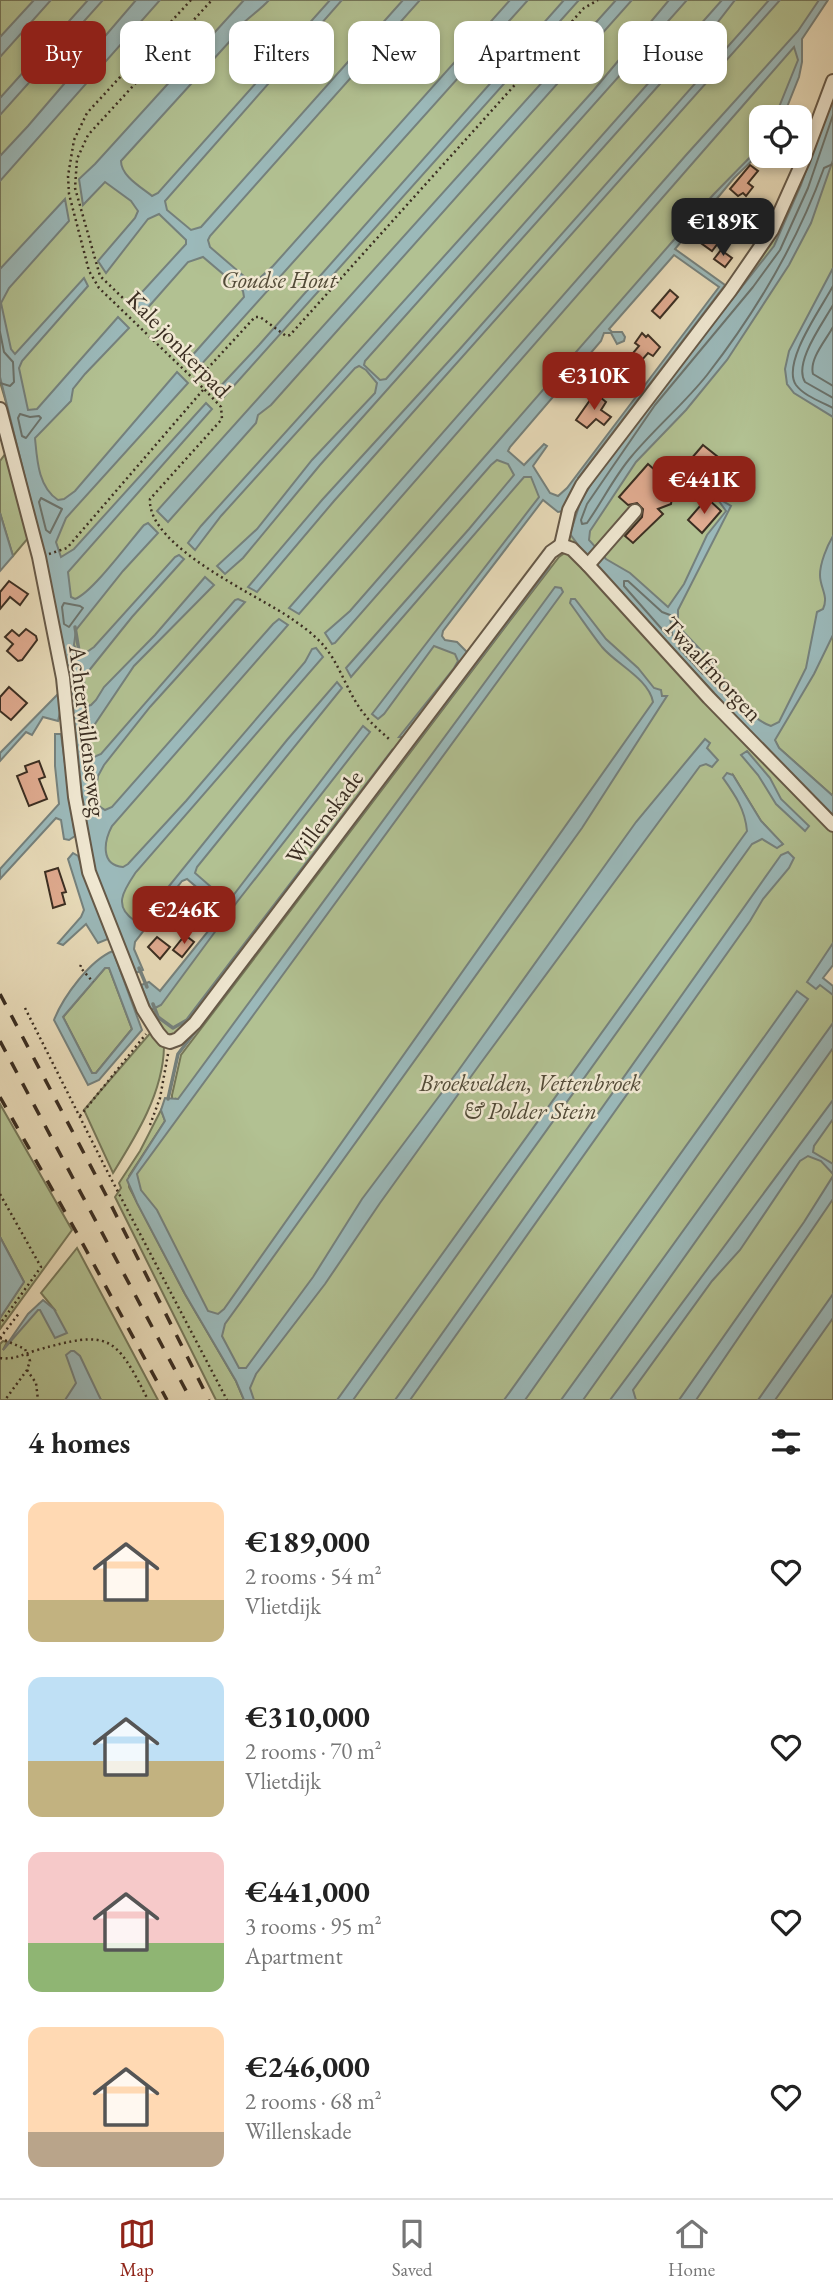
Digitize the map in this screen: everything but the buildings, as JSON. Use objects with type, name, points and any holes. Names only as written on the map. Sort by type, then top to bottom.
[{"type":"street","points":[[561,545],[561,535],[569,510],[582,485],[730,291],[772,230],[803,161],[833,81]]},
{"type":"street","name":"Achterwillenseweg","points":[[0,408],[39,556],[63,678],[75,797],[87,862],[144,1009],[164,1040],[170,1042]]},
{"type":"street","points":[[589,564],[635,510]]},
{"type":"street","name":"Twaalfmorgen","points":[[561,545],[589,564],[709,698],[833,825]]},
{"type":"street","name":"Willenskade","points":[[170,1042],[178,1039],[195,1023],[551,552],[561,545]]},
{"type":"path","name":"Kale jonkerpad","points":[[191,0],[87,113],[74,140],[68,176],[69,194],[89,271],[99,288],[220,407],[222,419],[150,499],[151,515],[177,545],[216,576],[291,618],[325,646],[364,715],[401,750]]},
{"type":"path","points":[[200,376],[176,348],[100,276],[75,188],[77,159],[88,135],[212,0]]},
{"type":"path","points":[[196,381],[252,319],[260,317],[282,334],[290,335],[584,8],[598,0]]},
{"type":"path","points":[[60,552],[67,548],[204,389]]},
{"type":"path","points":[[81,965],[93,982]]},
{"type":"path","points":[[25,1008],[227,1400]]},
{"type":"path","points":[[80,1116],[153,1026]]},
{"type":"path","points":[[150,1125],[160,1098],[170,1042]]},
{"type":"path","points":[[0,1194],[40,1268],[0,1324]]},
{"type":"path","points":[[5,1400],[30,1362],[28,1353],[13,1342],[0,1338],[20,1312]]},
{"type":"path","points":[[0,1358],[16,1358],[89,1338],[107,1342],[124,1357],[148,1400]]},
{"type":"path","points":[[27,1370],[36,1383],[38,1400]]},
{"type":"green space","name":"Goudse Hout","points":[[0,0],[822,0],[797,41],[800,56],[783,105],[749,105],[749,160],[500,449],[527,470],[545,493],[436,635],[464,658],[189,1021],[178,1033],[170,1036],[161,1031],[151,1010],[158,1006],[229,910],[185,873],[130,933],[112,906],[83,756],[47,540],[0,382]]},
{"type":"green space","points":[[833,124],[833,796],[779,748],[580,537],[821,162]]},
{"type":"green space","points":[[6,453],[29,537],[13,556],[0,513],[0,461]]},
{"type":"green space","name":"Broekvelden, Vettenbroek & Polder Stein","points":[[572,524],[575,543],[588,558],[833,820],[833,952],[817,975],[833,987],[833,1400],[248,1400],[129,1178],[173,1117],[175,1099],[172,1100],[172,1095],[181,1055],[509,622],[559,557],[566,552]],"holes":[[[733,775],[761,821],[783,845],[739,801],[730,787]]]},
{"type":"green space","points":[[105,968],[109,968],[132,1029],[96,1073],[92,1073],[63,1017]]},
{"type":"green space","points":[[152,1031],[164,1047],[159,1081],[139,1129],[113,1173],[84,1110]]},
{"type":"green space","points":[[0,1104],[72,1230],[0,1329],[0,1318],[24,1282],[0,1237]]},
{"type":"green space","points":[[161,1110],[165,1121],[129,1176],[129,1187],[244,1400],[216,1400],[115,1197],[121,1188],[119,1183],[140,1151]]},
{"type":"green space","points":[[77,1248],[158,1400],[101,1400],[91,1382],[96,1400],[0,1400],[0,1344],[7,1342],[3,1350],[39,1304],[54,1309],[41,1293]]},
{"type":"water","points":[[34,0],[51,0],[32,21],[21,21],[21,34],[0,57],[0,37]]},
{"type":"water","points":[[88,0],[103,0],[84,21],[69,21]]},
{"type":"water","points":[[136,0],[160,0],[141,21],[120,21],[120,45],[106,61],[106,35]]},
{"type":"water","points":[[244,0],[269,0],[246,21],[229,21],[229,42],[215,58],[215,32]]},
{"type":"water","points":[[330,0],[342,0],[324,21],[311,21]]},
{"type":"water","points":[[403,0],[420,0],[401,21],[384,21]]},
{"type":"water","points":[[510,0],[528,0],[509,21],[491,21]]},
{"type":"water","points":[[564,0],[579,0],[560,21],[545,21]]},
{"type":"water","points":[[616,0],[632,0],[604,31],[604,21],[597,21]]},
{"type":"water","points":[[669,0],[687,0],[668,21],[651,21]]},
{"type":"water","points":[[722,0],[735,0],[719,21],[703,21]]},
{"type":"water","points":[[769,0],[780,0],[727,60],[727,47]]},
{"type":"water","points":[[819,0],[828,0],[802,39],[799,77],[788,105],[780,105],[798,60],[794,47],[299,614],[289,608],[687,154],[798,31]]},
{"type":"water","points":[[618,61],[618,77],[365,361],[364,365],[380,380],[386,379],[648,84],[660,84],[320,465],[243,558],[225,574],[217,566],[257,529],[312,460],[375,393],[377,383],[366,370],[359,366],[355,368],[221,516],[195,550],[188,543],[201,526],[599,84],[604,84],[604,78]]},
{"type":"water","points":[[348,62],[348,81],[208,240],[210,247],[253,284],[273,266],[435,84],[440,84],[440,79],[454,63],[454,83],[200,366],[190,358],[244,297],[243,291],[203,257],[188,262],[144,312],[133,302],[186,244],[186,240],[159,214],[148,219],[106,273],[98,261],[138,211],[131,201],[105,182],[83,205],[79,179],[168,84],[191,84],[121,161],[124,172],[152,196],[158,193],[255,84],[268,84],[165,201],[167,210],[191,230],[201,227],[328,84],[334,84],[334,78]]},
{"type":"water","points":[[21,75],[21,84],[28,84],[0,115],[0,98]]},
{"type":"water","points":[[64,84],[86,84],[0,181],[0,156]]},
{"type":"water","points":[[490,84],[504,84],[222,399],[215,392]]},
{"type":"water","points":[[541,84],[557,84],[271,405],[258,415],[256,423],[168,522],[157,511]]},
{"type":"water","points":[[695,84],[705,84],[334,501],[257,592],[248,587],[322,500]]},
{"type":"water","points":[[833,93],[833,160],[811,223],[789,265],[727,360],[686,410],[636,462],[590,531],[589,540],[606,559],[630,573],[668,607],[684,584],[707,535],[726,511],[716,497],[731,506],[678,610],[678,626],[712,662],[745,707],[771,726],[779,722],[806,668],[817,612],[823,609],[825,604],[820,580],[821,565],[833,536],[833,635],[814,674],[775,740],[779,748],[833,796],[833,820],[588,558],[570,534],[581,500],[613,451],[774,246],[807,168],[812,168],[812,153]]},
{"type":"water","points":[[749,158],[749,164],[675,249],[725,285],[578,478],[579,482],[563,511],[558,512],[543,500],[443,631],[445,640],[457,642],[468,653],[404,737],[399,737],[454,668],[458,661],[455,654],[434,646],[384,714],[378,719],[372,714],[539,497],[531,477],[524,477],[351,677],[346,668],[514,475],[508,464],[497,460],[491,465],[332,644],[325,633],[350,611],[713,195]],"holes":[[[674,255],[719,287],[567,488],[558,496],[550,493],[533,466],[547,446],[544,444],[524,465],[508,451],[601,341],[604,333],[611,333],[617,344],[624,341],[622,332],[612,332],[609,329]]]},
{"type":"water","points":[[65,199],[69,221],[9,288],[1,303],[11,349],[15,354],[84,278],[88,286],[22,361],[19,368],[28,410],[37,409],[118,317],[129,328],[85,374],[73,389],[71,401],[35,438],[40,472],[46,488],[58,500],[75,491],[177,372],[188,383],[66,518],[56,542],[61,557],[74,549],[206,403],[212,409],[68,572],[71,597],[75,599],[101,577],[144,525],[148,523],[158,533],[123,571],[76,630],[74,645],[79,654],[84,654],[94,647],[175,557],[179,555],[184,559],[132,617],[83,678],[79,699],[84,707],[96,700],[104,687],[155,635],[205,577],[214,585],[134,666],[95,724],[82,749],[83,756],[87,760],[101,754],[235,600],[245,602],[150,707],[104,765],[98,776],[95,795],[99,806],[105,810],[112,807],[273,624],[279,619],[288,625],[112,826],[106,845],[110,862],[123,867],[128,864],[186,801],[305,662],[312,649],[316,648],[323,657],[136,872],[124,891],[124,910],[135,921],[153,906],[337,682],[342,688],[197,867],[195,873],[226,900],[232,897],[363,726],[370,732],[237,902],[161,1005],[151,1010],[141,985],[149,982],[160,991],[222,914],[222,909],[187,879],[182,881],[135,942],[134,949],[143,970],[136,973],[98,881],[88,843],[75,742],[44,554],[0,377],[0,269]]},
{"type":"water","points":[[833,268],[833,417],[794,393],[787,384],[785,369],[789,351]]},
{"type":"water","points":[[0,513],[13,556],[0,571]]},
{"type":"water","points":[[555,587],[561,588],[563,592],[137,1174],[141,1190],[157,1210],[208,1311],[218,1314],[653,702],[645,686],[598,642],[570,603],[571,599],[575,599],[606,639],[638,668],[654,688],[661,690],[662,696],[667,696],[582,828],[225,1324],[222,1336],[239,1368],[246,1368],[313,1277],[362,1199],[458,1071],[636,822],[705,739],[710,743],[707,748],[718,760],[712,767],[706,764],[700,766],[480,1064],[325,1284],[256,1374],[250,1388],[254,1400],[244,1400],[236,1381],[185,1294],[127,1180],[165,1121],[161,1110],[165,1098],[178,1099]]},
{"type":"water","points":[[59,693],[61,708],[58,721],[43,717],[32,735],[26,732],[0,761],[0,753]]},
{"type":"water","points":[[55,734],[61,734],[75,836],[69,840],[64,839],[61,820],[56,818],[0,879],[0,869],[59,804]]},
{"type":"water","points":[[747,751],[770,778],[781,799],[809,826],[805,831],[776,804],[758,775],[741,755]]},
{"type":"water","points":[[727,773],[733,775],[761,821],[783,844],[777,848],[762,839],[752,844],[353,1400],[337,1400],[747,831],[742,809],[723,778]]},
{"type":"water","points":[[788,852],[794,858],[789,868],[763,899],[410,1400],[395,1400],[781,855]]},
{"type":"water","points":[[73,853],[78,856],[108,939],[98,943],[86,924],[63,945],[58,943],[84,910],[68,859]]},
{"type":"water","points":[[833,943],[833,965],[823,978],[833,986],[833,995],[820,985],[816,989],[807,982]]},
{"type":"water","points":[[113,951],[142,1030],[99,1080],[88,1085],[54,1020],[78,980]],"holes":[[[105,968],[109,968],[132,1029],[96,1073],[92,1073],[63,1017]]]},
{"type":"water","points":[[797,991],[808,999],[525,1400],[504,1400]]},
{"type":"water","points":[[833,1023],[833,1048],[583,1400],[561,1400]]},
{"type":"water","points":[[833,1100],[833,1119],[814,1146],[813,1152],[833,1164],[833,1174],[821,1161],[808,1156],[800,1161],[740,1250],[712,1281],[633,1390],[636,1400],[610,1400]]},
{"type":"water","points":[[833,1176],[833,1199],[696,1400],[679,1400],[804,1222]]},
{"type":"water","points":[[0,1237],[24,1282],[0,1318]]},
{"type":"water","points":[[833,1294],[833,1318],[775,1400],[758,1400]]},
{"type":"water","points":[[43,1300],[54,1309],[67,1333],[55,1338],[38,1310],[3,1350],[28,1314]]},
{"type":"water","points":[[71,1351],[80,1356],[101,1400],[65,1400],[76,1383],[66,1355]]},
{"type":"waterway","points":[[330,855],[549,567]]},
{"type":"waterway","points":[[75,627],[80,657]]},
{"type":"waterway","points":[[83,675],[85,710]]},
{"type":"waterway","points":[[86,738],[87,762]]},
{"type":"waterway","points":[[153,1004],[158,1017],[173,1028],[187,1020],[393,750]]},
{"type":"waterway","points":[[139,968],[147,987]]},
{"type":"waterway","points":[[168,1099],[178,1054],[198,1028]]},
{"type":"railway","points":[[0,994],[107,1197],[209,1400]]},
{"type":"railway","points":[[0,1041],[191,1400]]},
{"type":"railway","points":[[0,1097],[167,1400]]}]
